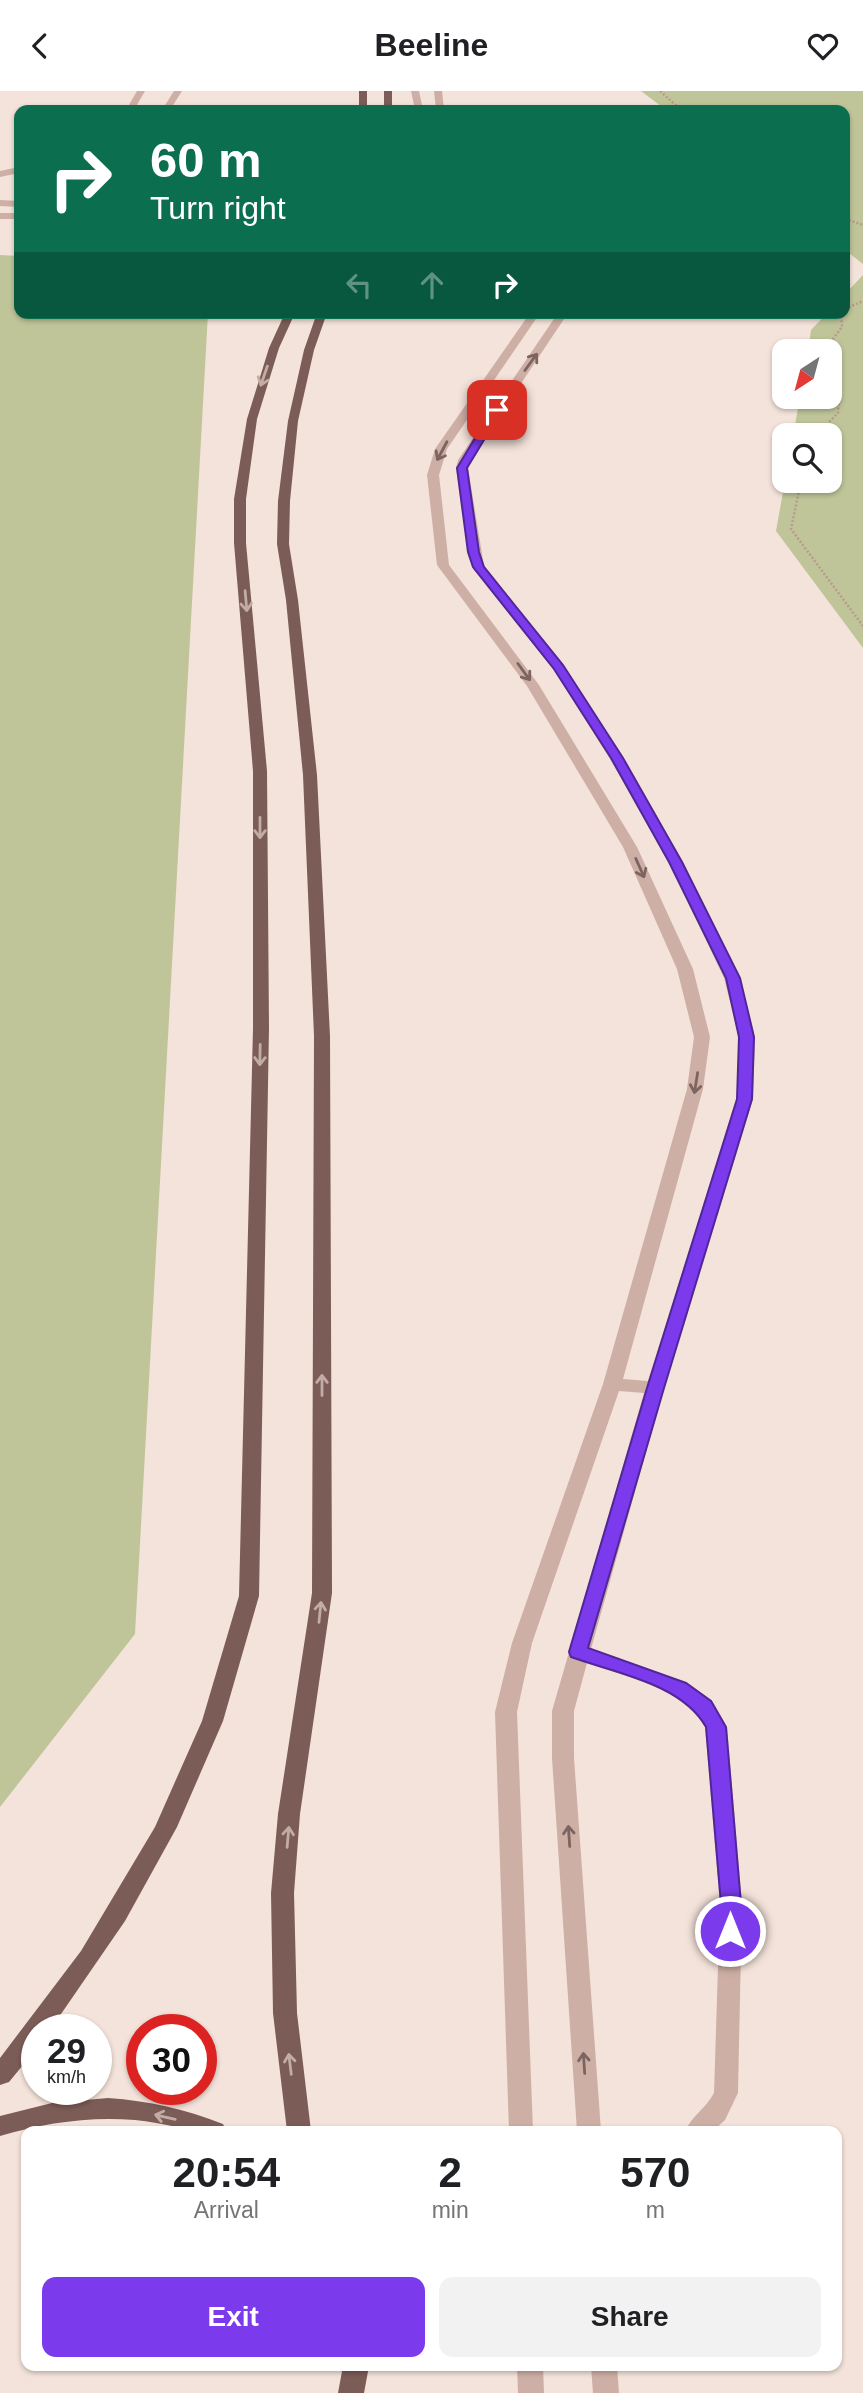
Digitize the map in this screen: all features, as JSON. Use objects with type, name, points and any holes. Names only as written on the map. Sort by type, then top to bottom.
[{"type":"main road","points":[[0,2075],[71,1983],[125,1899],[171,1817],[206,1740],[231,1666],[249,1596],[261,1028],[260,771],[240,543],[240,499],[252,419],[270,360],[287,319]]},
{"type":"main road","points":[[298,2126],[288,2055],[283,1983],[283,1896],[289,1814],[312,1685],[322,1593],[322,1036],[310,775],[292,600],[283,544],[284,501],[293,421],[309,350],[320,319]]},
{"type":"main road","points":[[0,2126],[66,2111],[114,2109],[162,2115],[198,2126]]},
{"type":"street","points":[[521,2126],[506,1712],[522,1643],[612,1384],[695,1089],[702,1037],[685,969],[630,847],[533,685],[443,565],[433,475],[441,449],[531,319]]},
{"type":"street","points":[[559,319],[477,440],[462,468],[474,552],[478,567],[559,668],[617,758],[676,862],[733,978],[747,1037],[745,1099],[655,1388],[563,1711],[563,1758],[589,2126]]},
{"type":"street","points":[[494,630],[524,625]]},
{"type":"street","points":[[612,1384],[655,1388]]},
{"type":"street","points":[[578,1652],[679,1688],[704,1706],[716,1727],[731,1904],[726,2093],[716,2113],[702,2126]]},
{"type":"street","points":[[530,2371],[531,2393]]},
{"type":"street","points":[[604,2371],[606,2393]]},
{"type":"path","points":[[660,91],[675,105]]},
{"type":"path","points":[[833,339],[842,327],[841,319]]},
{"type":"path","points":[[828,423],[838,413],[838,409]]},
{"type":"path","points":[[798,493],[791,529],[863,627]]},
{"type":"green space","points":[[641,91],[863,91],[863,264],[850,254],[850,105],[659,105]]},
{"type":"green space","points":[[0,255],[14,256],[14,319],[208,319],[135,1634],[0,1807]]},
{"type":"green space","points":[[863,275],[863,648],[776,531],[783,493],[842,493],[842,423],[795,423],[798,409],[842,409],[842,339],[810,339],[811,330],[821,319],[850,319],[850,289]]},
{"type":"route","points":[[497,410],[464,460],[462,468],[478,567],[559,668],[617,758],[676,862],[733,978],[747,1037],[745,1099],[655,1388],[578,1652],[679,1688],[704,1706],[716,1727],[731,1904],[730,1931]]}]
